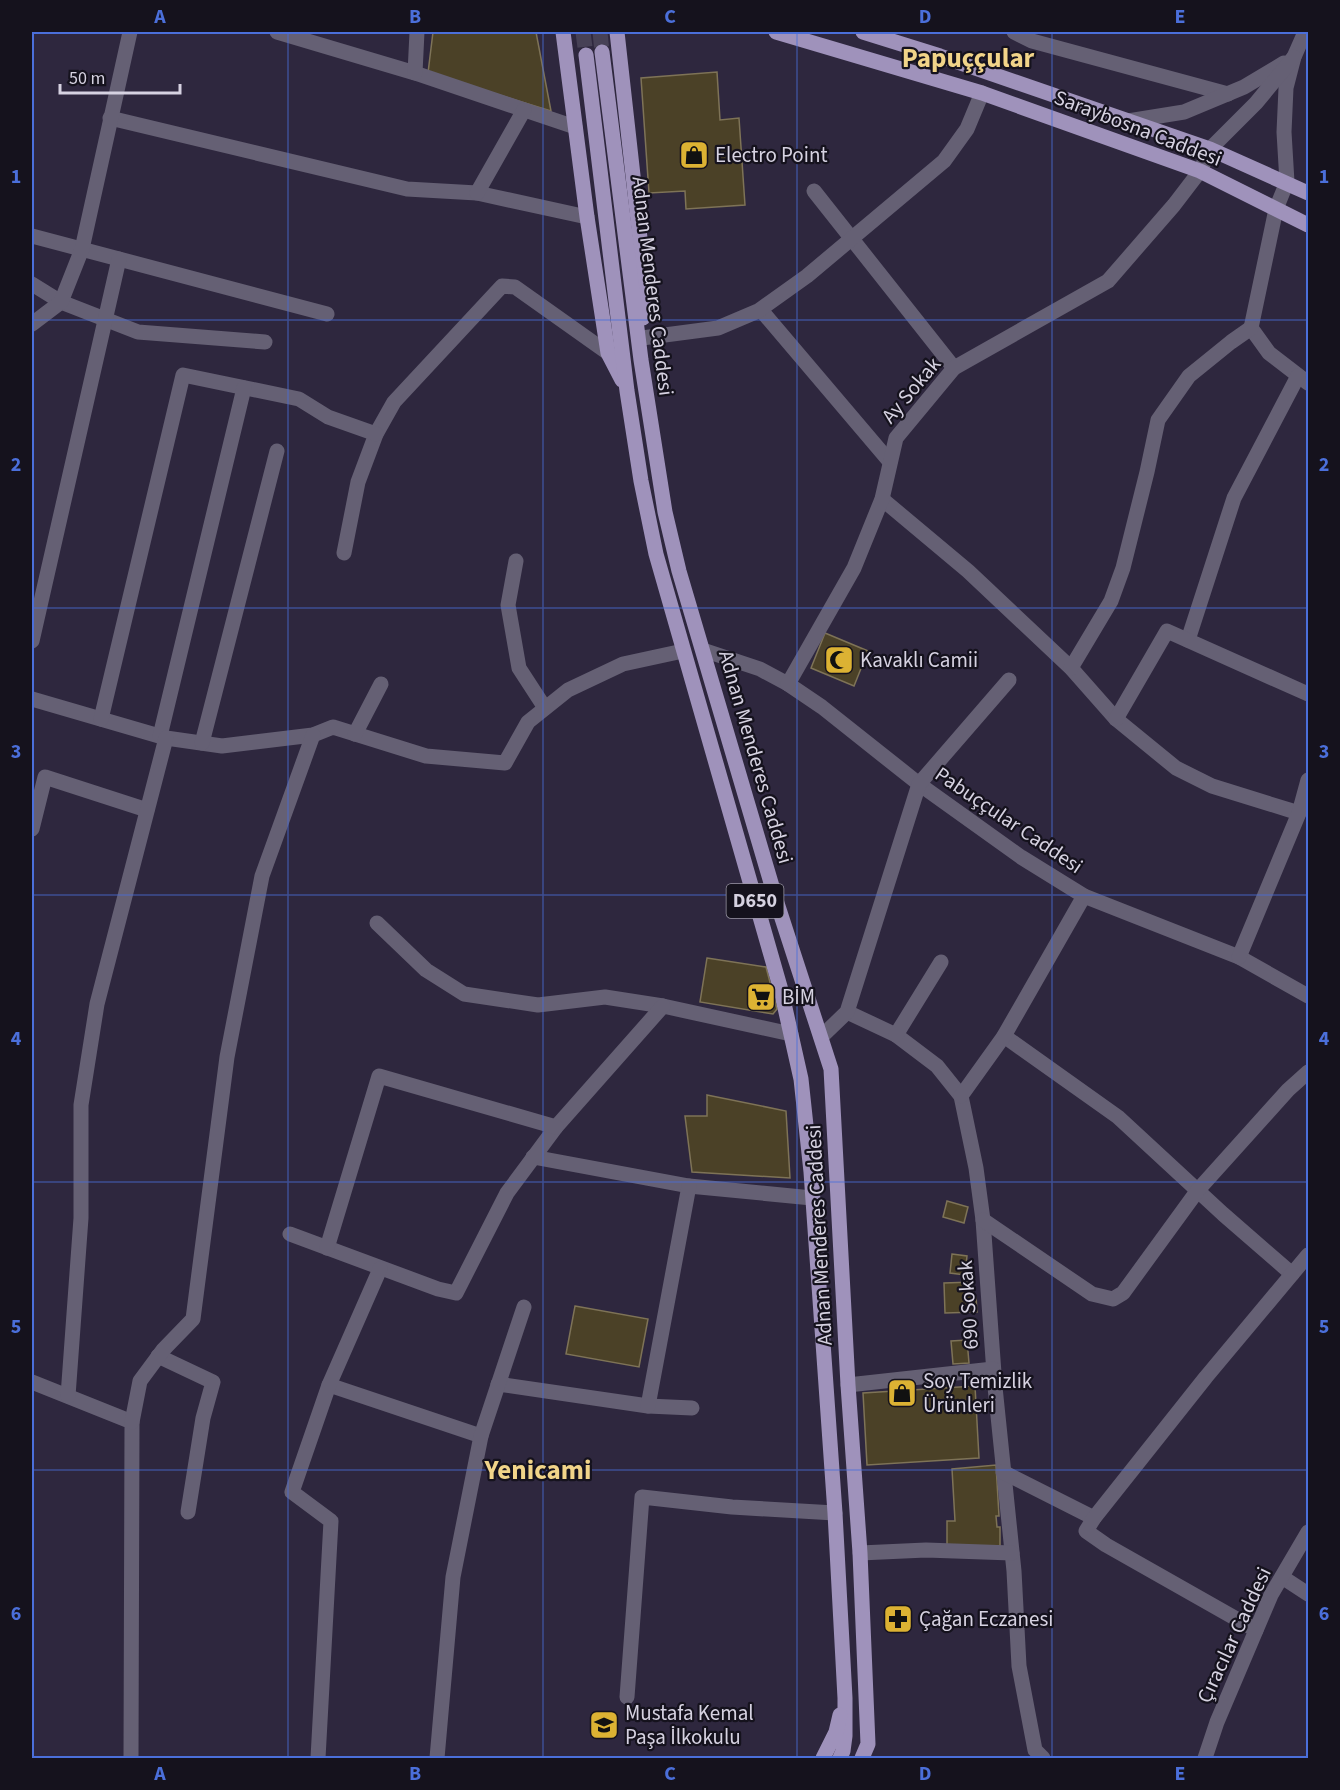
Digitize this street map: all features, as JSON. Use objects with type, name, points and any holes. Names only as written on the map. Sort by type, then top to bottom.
[{"type":"main road","name":"Saraybosna Caddesi","points":[[776,32],[982,93],[1200,171],[1308,225]]},
{"type":"main road","name":"Saraybosna Caddesi","points":[[863,32],[940,56],[1210,149],[1308,193]]},
{"type":"main road","points":[[618,33],[642,256],[644,297],[641,360]]},
{"type":"main road","points":[[564,35],[587,217],[608,353],[627,391]]},
{"type":"main road","name":"Adnan Menderes Caddesi","points":[[602,52],[650,427],[665,512],[679,571],[777,903],[831,1069],[848,1385],[860,1552],[866,1754]]},
{"type":"main road","name":"Adnan Menderes Caddesi","points":[[586,55],[627,391],[656,554],[758,912],[801,1079],[835,1513],[845,1698],[845,1736],[840,1758]]},
{"type":"main road","points":[[823,1758],[836,1732],[845,1698]]},
{"type":"street","points":[[32,324],[62,302],[82,249],[130,32]]},
{"type":"street","points":[[277,32],[415,73],[575,127]]},
{"type":"street","points":[[415,73],[417,32]]},
{"type":"street","points":[[1014,32],[1032,41],[1228,94]]},
{"type":"street","points":[[1071,668],[1111,601],[1123,568],[1158,420],[1189,376],[1251,328],[1276,209],[1287,182],[1284,132],[1286,88],[1294,57],[1305,32]]},
{"type":"street","points":[[1128,121],[1184,112],[1244,87],[1294,57]]},
{"type":"street","points":[[1210,149],[1256,103],[1294,57]]},
{"type":"street","points":[[642,338],[718,328],[761,310],[807,276],[944,161],[967,129],[982,93]]},
{"type":"street","points":[[477,193],[524,110]]},
{"type":"street","points":[[110,118],[407,189],[477,193],[587,217]]},
{"type":"street","name":"Ay Sokak","points":[[788,684],[854,568],[882,499],[896,438],[954,368],[1108,281],[1174,205],[1200,171],[1210,149]]},
{"type":"street","points":[[814,192],[954,368]]},
{"type":"street","points":[[32,236],[327,314]]},
{"type":"street","points":[[32,641],[119,259]]},
{"type":"street","points":[[32,284],[62,302],[138,332],[266,342]]},
{"type":"street","points":[[344,553],[358,482],[376,434],[394,402],[502,286],[515,287],[608,353]]},
{"type":"street","points":[[761,310],[890,462]]},
{"type":"street","points":[[1188,640],[1234,498],[1303,380],[1269,353],[1251,328]]},
{"type":"street","points":[[101,719],[183,375],[299,399],[328,417],[376,434]]},
{"type":"street","points":[[68,1396],[81,1218],[81,1105],[97,1004],[147,810],[244,388]]},
{"type":"street","points":[[202,743],[277,451]]},
{"type":"street","points":[[882,499],[968,571],[1071,668],[1116,720],[1176,768],[1212,786],[1299,813]]},
{"type":"street","points":[[516,561],[508,605],[519,668],[545,708]]},
{"type":"street","points":[[1116,720],[1167,631],[1308,694]]},
{"type":"street","name":"Pabuççular Caddesi","points":[[703,650],[760,669],[788,684],[822,707],[919,784],[1021,856],[1084,896],[1239,957],[1308,996]]},
{"type":"street","points":[[32,699],[163,737],[222,746],[313,735],[333,727],[426,756],[505,763],[528,722],[568,690],[622,664],[682,651]]},
{"type":"street","points":[[822,1037],[848,1012],[919,784],[1009,680]]},
{"type":"street","points":[[355,734],[381,684]]},
{"type":"street","points":[[130,1758],[132,1422],[140,1381],[158,1356],[193,1319],[227,1058],[262,876],[313,735]]},
{"type":"street","points":[[32,829],[35,799],[45,777],[147,810]]},
{"type":"street","points":[[1239,957],[1299,813],[1308,780]]},
{"type":"street","points":[[961,1096],[1004,1036],[1084,896]]},
{"type":"street","points":[[377,923],[426,970],[464,994],[538,1005],[605,997],[663,1006],[791,1034]]},
{"type":"street","points":[[896,1035],[941,962]]},
{"type":"street","points":[[290,1234],[380,1269],[456,1293],[507,1192],[556,1127],[663,1006]]},
{"type":"street","name":"690 Sokak","points":[[848,1012],[896,1035],[937,1066],[961,1096],[976,1168],[983,1220],[993,1369],[1012,1553],[1019,1666],[1037,1756]]},
{"type":"street","points":[[1004,1036],[1118,1117],[1292,1274]]},
{"type":"street","points":[[983,1220],[1092,1294],[1113,1299],[1123,1293],[1198,1190],[1288,1090],[1308,1072]]},
{"type":"street","points":[[327,1248],[379,1076],[556,1127]]},
{"type":"street","points":[[533,1157],[689,1186],[812,1198]]},
{"type":"street","points":[[648,1406],[689,1186]]},
{"type":"street","points":[[1256,1629],[1106,1545],[1086,1531],[1206,1377],[1308,1255]]},
{"type":"street","points":[[318,1758],[331,1521],[292,1492],[329,1385],[380,1269]]},
{"type":"street","points":[[437,1758],[453,1577],[481,1436],[524,1307]]},
{"type":"street","points":[[158,1356],[213,1382],[203,1418],[188,1512]]},
{"type":"street","points":[[848,1385],[993,1369]]},
{"type":"street","points":[[32,1382],[132,1422]]},
{"type":"street","points":[[498,1384],[648,1406],[692,1408]]},
{"type":"street","points":[[329,1385],[481,1436]]},
{"type":"street","points":[[1004,1472],[1094,1518]]},
{"type":"street","points":[[627,1697],[642,1497],[732,1507],[835,1513]]},
{"type":"street","name":"Çıracılar Caddesi","points":[[1205,1758],[1217,1722],[1271,1595],[1308,1532]]},
{"type":"street","points":[[860,1552],[926,1550],[1012,1553]]},
{"type":"street","points":[[1282,1577],[1308,1594]]},
{"type":"building","points":[[433,32],[536,32],[551,111],[428,73]]},
{"type":"building","name":"Electro Point","points":[[717,72],[720,120],[739,118],[745,205],[686,209],[685,191],[649,193],[641,78]]},
{"type":"building","name":"Kavaklı Camii","points":[[825,633],[868,651],[854,686],[811,668]]},
{"type":"building","points":[[707,958],[766,967],[777,1009],[773,1014],[700,1002]]},
{"type":"building","points":[[707,1095],[786,1111],[790,1178],[692,1172],[685,1116],[707,1116]]},
{"type":"building","points":[[947,1201],[968,1207],[964,1223],[943,1217]]},
{"type":"building","points":[[952,1254],[967,1256],[965,1275],[950,1273]]},
{"type":"building","points":[[973,1282],[973,1297],[976,1297],[977,1312],[945,1313],[944,1283]]},
{"type":"building","points":[[575,1306],[648,1319],[639,1367],[566,1354]]},
{"type":"building","points":[[967,1340],[969,1363],[953,1364],[951,1341]]},
{"type":"building","points":[[975,1386],[979,1458],[867,1465],[863,1393]]},
{"type":"building","points":[[996,1465],[999,1516],[996,1516],[997,1527],[1000,1527],[1000,1548],[947,1548],[947,1521],[955,1521],[952,1469]]},
{"type":"tunnel","points":[[583,32],[586,55]]},
{"type":"tunnel","points":[[600,32],[602,52]]},
{"type":"place","name":"Electro Point","points":[[694,155]]},
{"type":"place","name":"Kavaklı Camii","points":[[839,660]]},
{"type":"place","name":"BİM","points":[[761,997]]},
{"type":"place","name":"Soy Temizlik Ürünleri","points":[[902,1393]]},
{"type":"place","name":"Çağan Eczanesi","points":[[898,1619]]},
{"type":"place","name":"Mustafa Kemal Paşa İlkokulu","points":[[604,1725]]},
{"type":"district","name":"Papuççular","points":[[968,58]]},
{"type":"district","name":"Yenicami","points":[[538,1470]]}]
